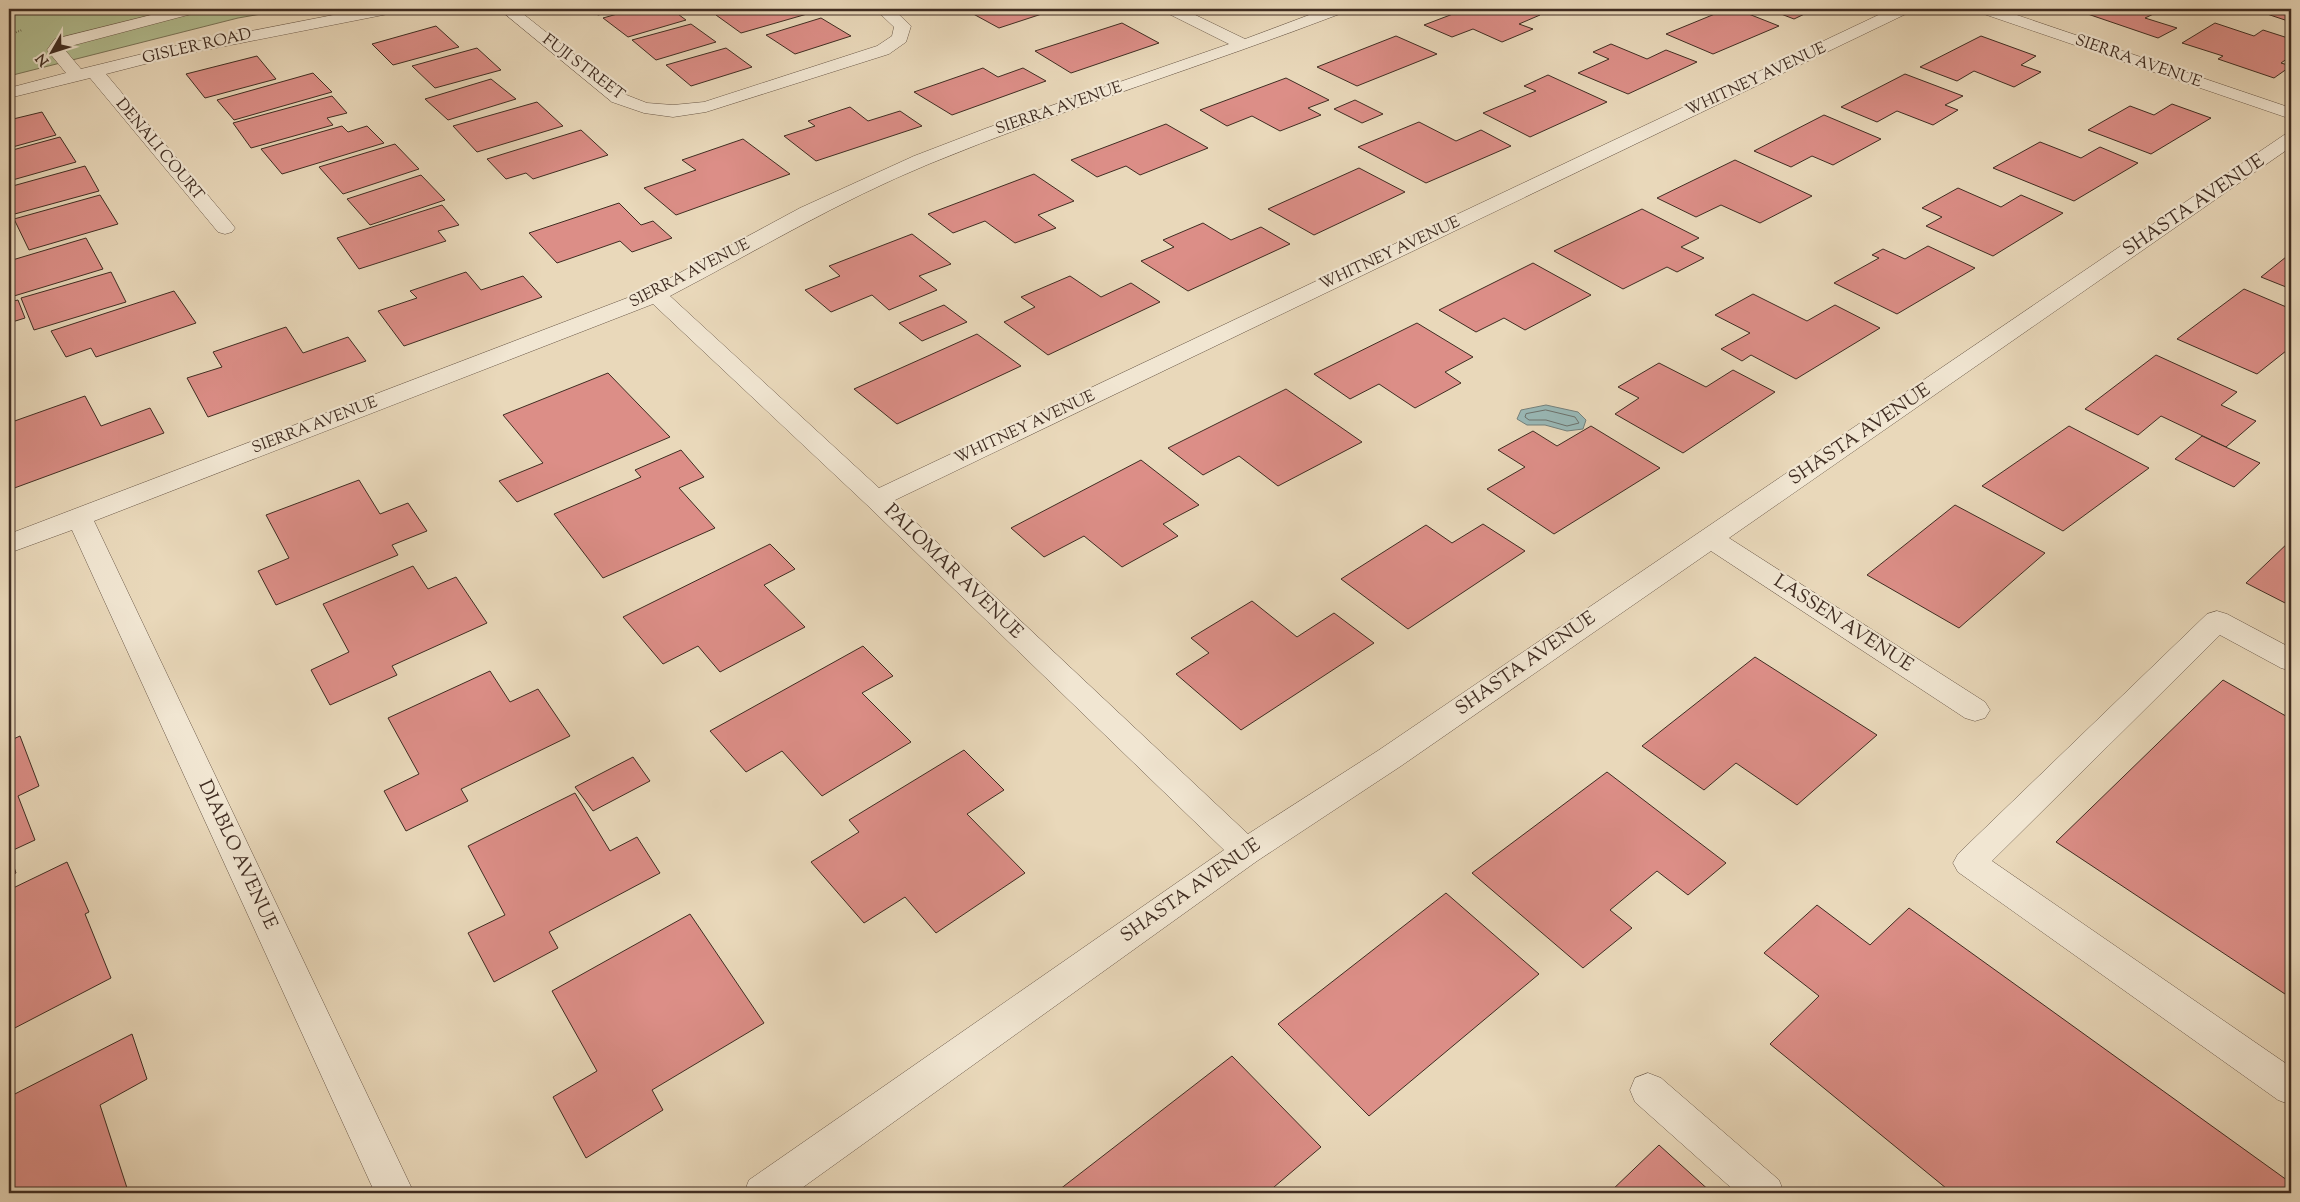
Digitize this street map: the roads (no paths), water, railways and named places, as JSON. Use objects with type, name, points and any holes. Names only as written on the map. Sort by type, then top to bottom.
[{"type":"street","name":"DENALI COURT","points":[[193,9],[61,43],[56,50],[86,74],[225,228]]},
{"type":"street","name":"GISLER ROAD","points":[[9,93],[225,40],[388,9]]},
{"type":"street","name":"FUJI STREET","points":[[507,9],[618,98],[644,108],[673,111],[706,107],[883,50],[900,38],[903,26],[883,9]]},
{"type":"street","points":[[1171,9],[1244,45]]},
{"type":"street","name":"SIERRA AVENUE","points":[[9,544],[656,295],[732,256],[807,212],[921,160],[994,132],[1244,45],[1340,9]]},
{"type":"street","name":"WHITNEY AVENUE","points":[[876,499],[1904,9]]},
{"type":"street","name":"SIERRA AVENUE","points":[[1984,9],[2291,114]]},
{"type":"street","name":"SHASTA AVENUE","points":[[763,1193],[1246,852],[1390,758],[2291,139]]},
{"type":"street","name":"PALOMAR AVENUE","points":[[656,295],[876,499],[1246,852]]},
{"type":"street","name":"DIABLO AVENUE","points":[[79,517],[394,1193]]},
{"type":"street","name":"LASSEN AVENUE","points":[[1710,538],[1975,710]]},
{"type":"street","points":[[2291,661],[2217,621],[1969,863],[2291,1088]]},
{"type":"street","points":[[1648,1090],[1765,1193]]},
{"type":"water","points":[[1546,405],[1578,412],[1586,420],[1583,429],[1567,431],[1545,425],[1527,425],[1517,419],[1521,410]]}]
